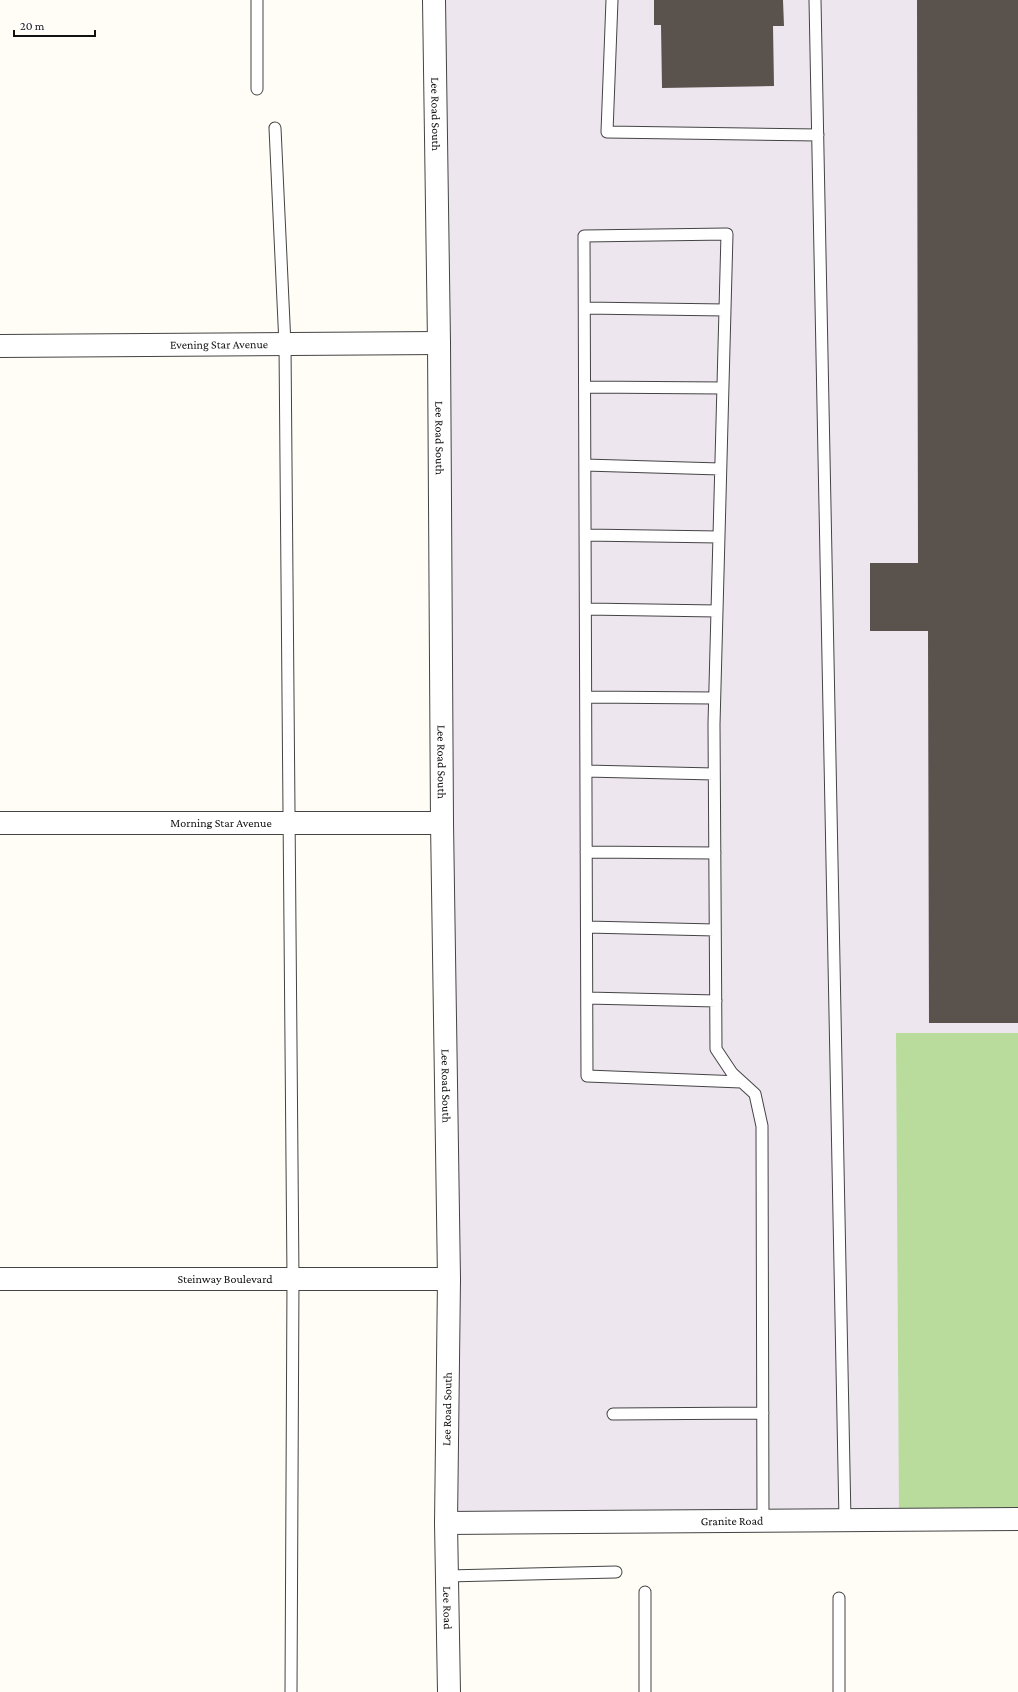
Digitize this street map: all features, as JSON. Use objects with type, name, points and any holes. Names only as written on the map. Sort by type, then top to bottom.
[{"type":"street","name":"Lee Road South","points":[[434,0],[439,343],[442,824],[449,1279],[446,1523]]},
{"type":"street","name":"Evening Star Avenue","points":[[0,346],[439,343]]},
{"type":"street","name":"Morning Star Avenue","points":[[0,823],[290,822],[442,824]]},
{"type":"street","name":"Steinway Boulevard","points":[[0,1278],[449,1279]]},
{"type":"street","name":"Granite Road","points":[[446,1523],[1018,1519]]},
{"type":"street","name":"Lee Road","points":[[446,1523],[449,1692]]},
{"type":"lane","points":[[257,0],[257,89]]},
{"type":"lane","points":[[612,0],[607,132],[818,135]]},
{"type":"lane","points":[[815,0],[845,1520]]},
{"type":"lane","points":[[275,128],[285,345],[290,822],[294,1278],[290,1692]]},
{"type":"lane","points":[[741,1082],[587,1076],[584,236],[727,234],[714,698],[716,1049],[732,1073],[755,1094],[762,1126],[763,1520]]},
{"type":"lane","points":[[585,308],[724,310]]},
{"type":"lane","points":[[585,387],[722,388]]},
{"type":"lane","points":[[585,465],[720,469]]},
{"type":"lane","points":[[585,535],[719,537]]},
{"type":"lane","points":[[586,609],[717,611]]},
{"type":"lane","points":[[586,697],[714,698]]},
{"type":"lane","points":[[586,771],[714,774]]},
{"type":"lane","points":[[586,852],[715,853]]},
{"type":"lane","points":[[587,927],[715,930]]},
{"type":"lane","points":[[587,998],[716,1001]]},
{"type":"lane","points":[[613,1414],[763,1413]]},
{"type":"lane","points":[[447,1576],[616,1572]]},
{"type":"lane","points":[[645,1592],[645,1692]]},
{"type":"lane","points":[[839,1598],[839,1692]]},
{"type":"shaded area","points":[[434,0],[1018,0],[1018,1519],[446,1523]]},
{"type":"green space","points":[[896,1033],[1018,1033],[1018,1519],[899,1519]]},
{"type":"building","points":[[654,0],[783,0],[784,26],[773,26],[774,86],[662,88],[661,25],[654,25]]},
{"type":"building","points":[[917,0],[1018,0],[1018,1023],[929,1023],[928,631],[870,631],[870,563],[918,563]]}]
